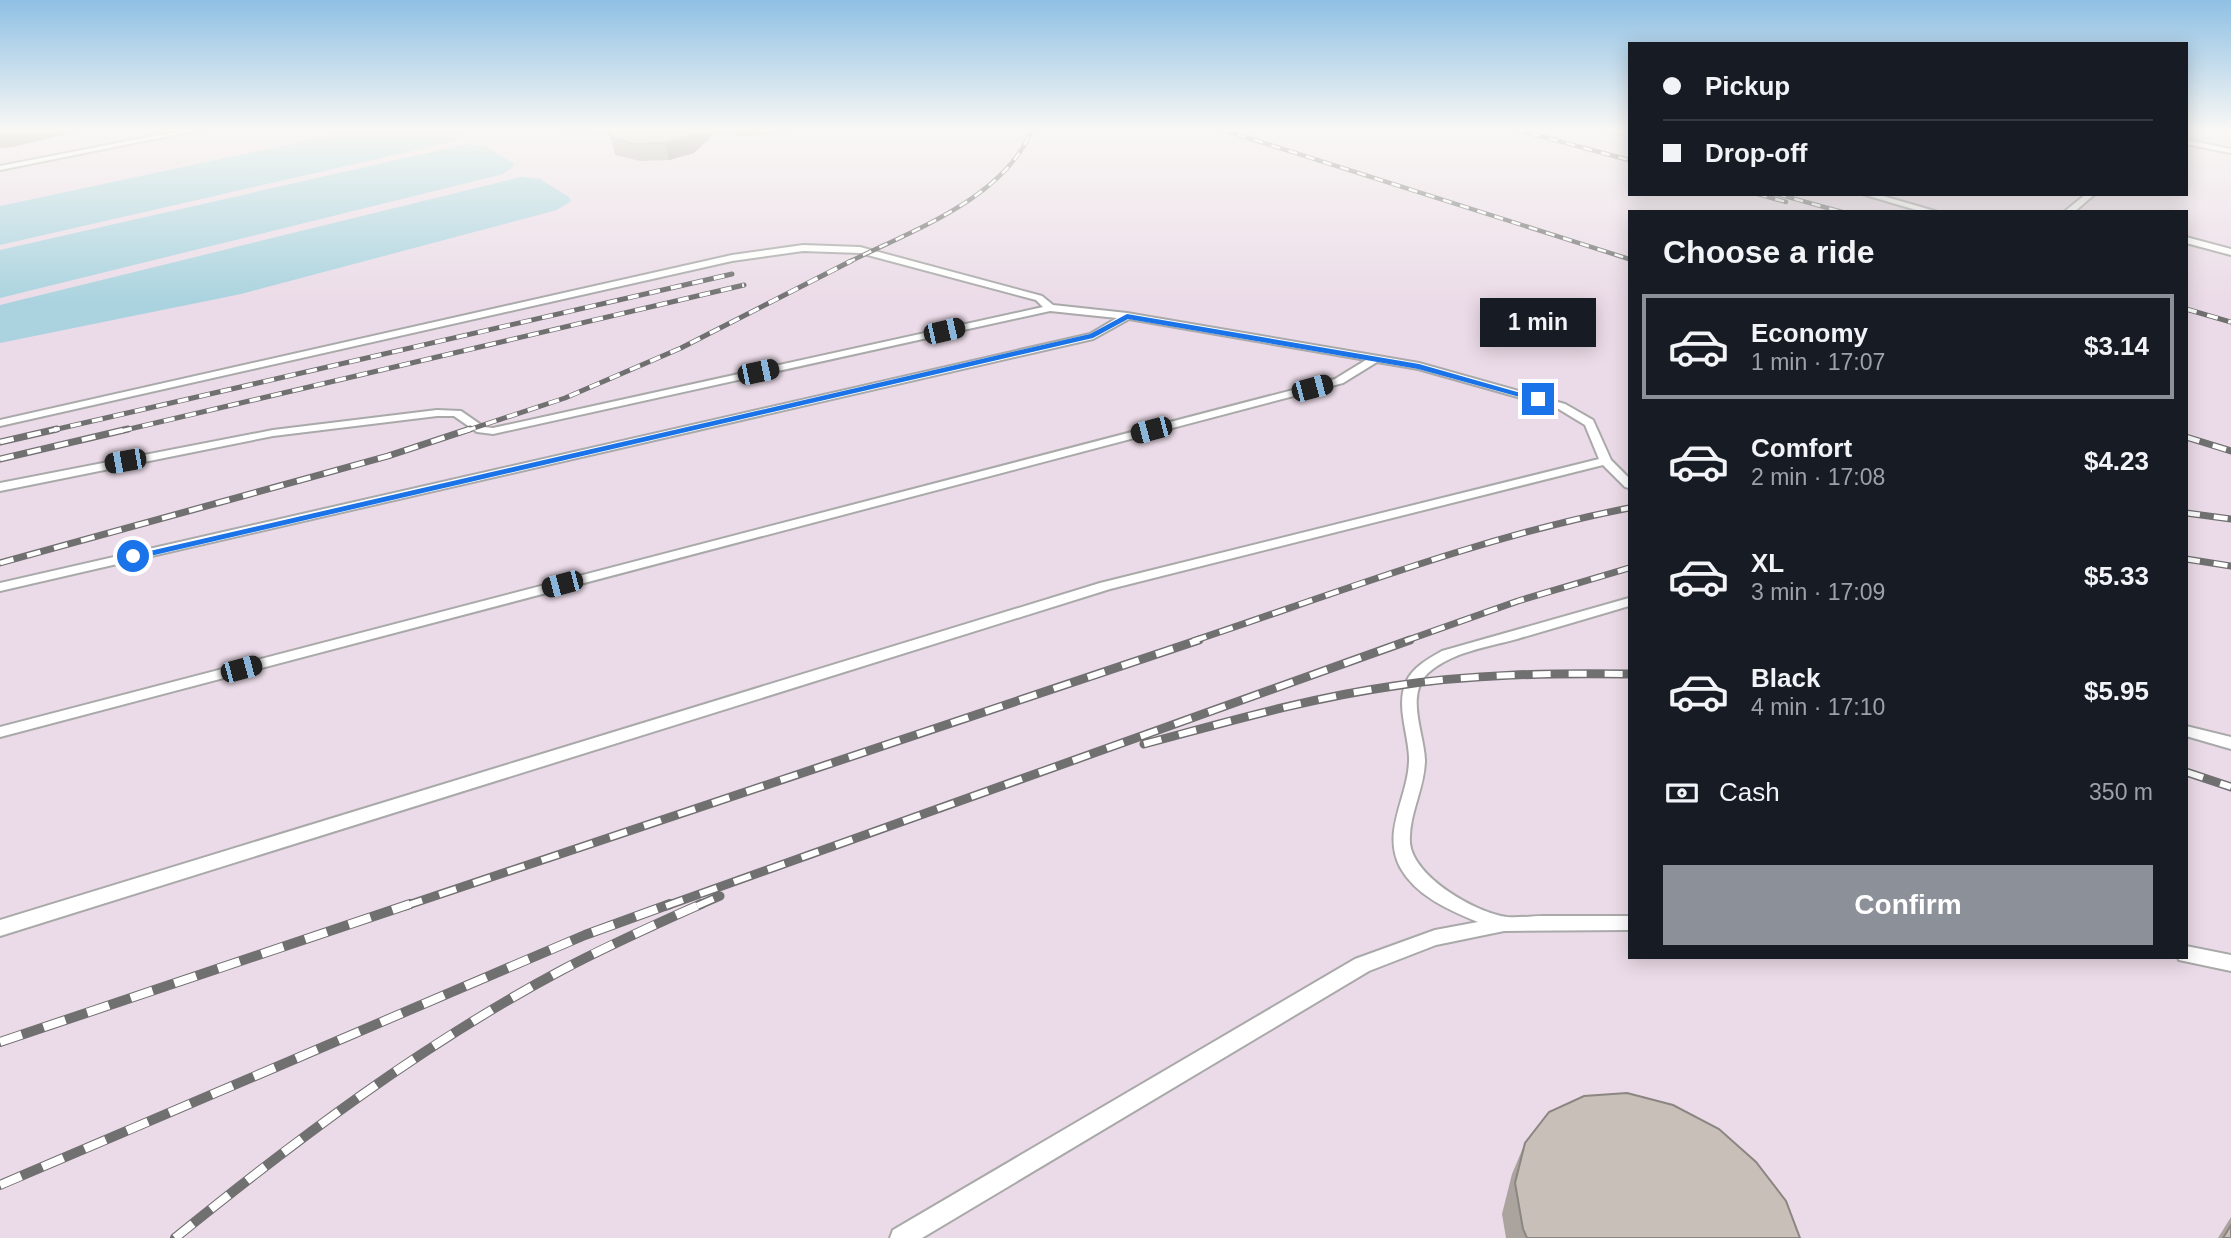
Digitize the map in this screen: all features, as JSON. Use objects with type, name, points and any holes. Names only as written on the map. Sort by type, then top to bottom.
[{"type":"lane","points":[[1874,196],[1926,210]]},
{"type":"lane","points":[[2071,210],[2088,196]]},
{"type":"lane","points":[[2188,240],[2231,251]]},
{"type":"lane","points":[[0,423],[732,258],[786,249],[830,247],[872,252],[1039,298],[1050,308]]},
{"type":"lane","points":[[0,487],[273,433],[437,412],[457,413],[481,430],[493,431],[1050,308],[1127,316],[1419,366],[1562,406],[1581,414],[1594,427],[1605,461],[1628,483]]},
{"type":"lane","points":[[0,587],[1093,336],[1127,316]]},
{"type":"lane","points":[[0,732],[1339,381],[1376,358]]},
{"type":"lane","points":[[0,928],[1105,586],[1605,461]]},
{"type":"lane","points":[[1504,924],[1458,908],[1408,866],[1400,842],[1418,754],[1411,711],[1413,683],[1421,671],[1447,654],[1628,602]]},
{"type":"lane","points":[[2188,732],[2231,743]]},
{"type":"lane","points":[[901,1238],[1362,965],[1435,938],[1504,924],[1628,923]]},
{"type":"lane","points":[[2188,954],[2231,963]]},
{"type":"shaded area","points":[[0,187],[1628,187],[1628,196],[2188,196],[2188,187],[2231,187],[2231,1238],[0,1238]]},
{"type":"water","points":[[90,187],[255,187],[0,245],[0,206]]},
{"type":"water","points":[[279,187],[451,187],[0,298],[0,250]]},
{"type":"water","points":[[481,187],[553,187],[571,201],[557,210],[241,294],[0,343],[0,305]]},
{"type":"building","points":[[1627,1093],[1673,1105],[1719,1129],[1756,1162],[1786,1201],[1800,1238],[1527,1238],[1515,1183],[1525,1143],[1549,1112],[1584,1096]]},
{"type":"building","points":[[2231,1225],[2231,1238],[2223,1238]]},
{"type":"railway","points":[[849,262],[926,225],[987,187]]},
{"type":"railway","points":[[1402,187],[1628,259]]},
{"type":"railway","points":[[1765,196],[1786,202]]},
{"type":"railway","points":[[1784,196],[1835,210]]},
{"type":"railway","points":[[465,431],[565,398],[681,348],[849,262]]},
{"type":"railway","points":[[49,431],[732,274]]},
{"type":"railway","points":[[121,431],[744,285]]},
{"type":"railway","points":[[2188,310],[2231,322]]},
{"type":"railway","points":[[0,442],[57,429]]},
{"type":"railway","points":[[0,459],[128,429]]},
{"type":"railway","points":[[0,563],[388,456],[470,429]]},
{"type":"railway","points":[[2188,438],[2231,451]]},
{"type":"railway","points":[[1193,641],[1464,550],[1518,534],[1628,508]]},
{"type":"railway","points":[[2188,513],[2231,519]]},
{"type":"railway","points":[[2188,559],[2231,566]]},
{"type":"railway","points":[[1405,641],[1518,601],[1628,568]]},
{"type":"railway","points":[[405,906],[1199,640]]},
{"type":"railway","points":[[666,906],[1410,640]]},
{"type":"railway","points":[[1144,744],[1299,704],[1394,686],[1512,675],[1628,674]]},
{"type":"railway","points":[[2188,773],[2231,787]]},
{"type":"railway","points":[[697,906],[720,896]]},
{"type":"railway","points":[[0,1042],[410,904]]},
{"type":"railway","points":[[0,1185],[585,935],[670,904]]},
{"type":"railway","points":[[175,1238],[314,1129],[460,1029],[579,961],[701,904]]},
{"type":"route","points":[[133,556],[1093,336],[1127,316],[1419,366],[1538,399]]}]
